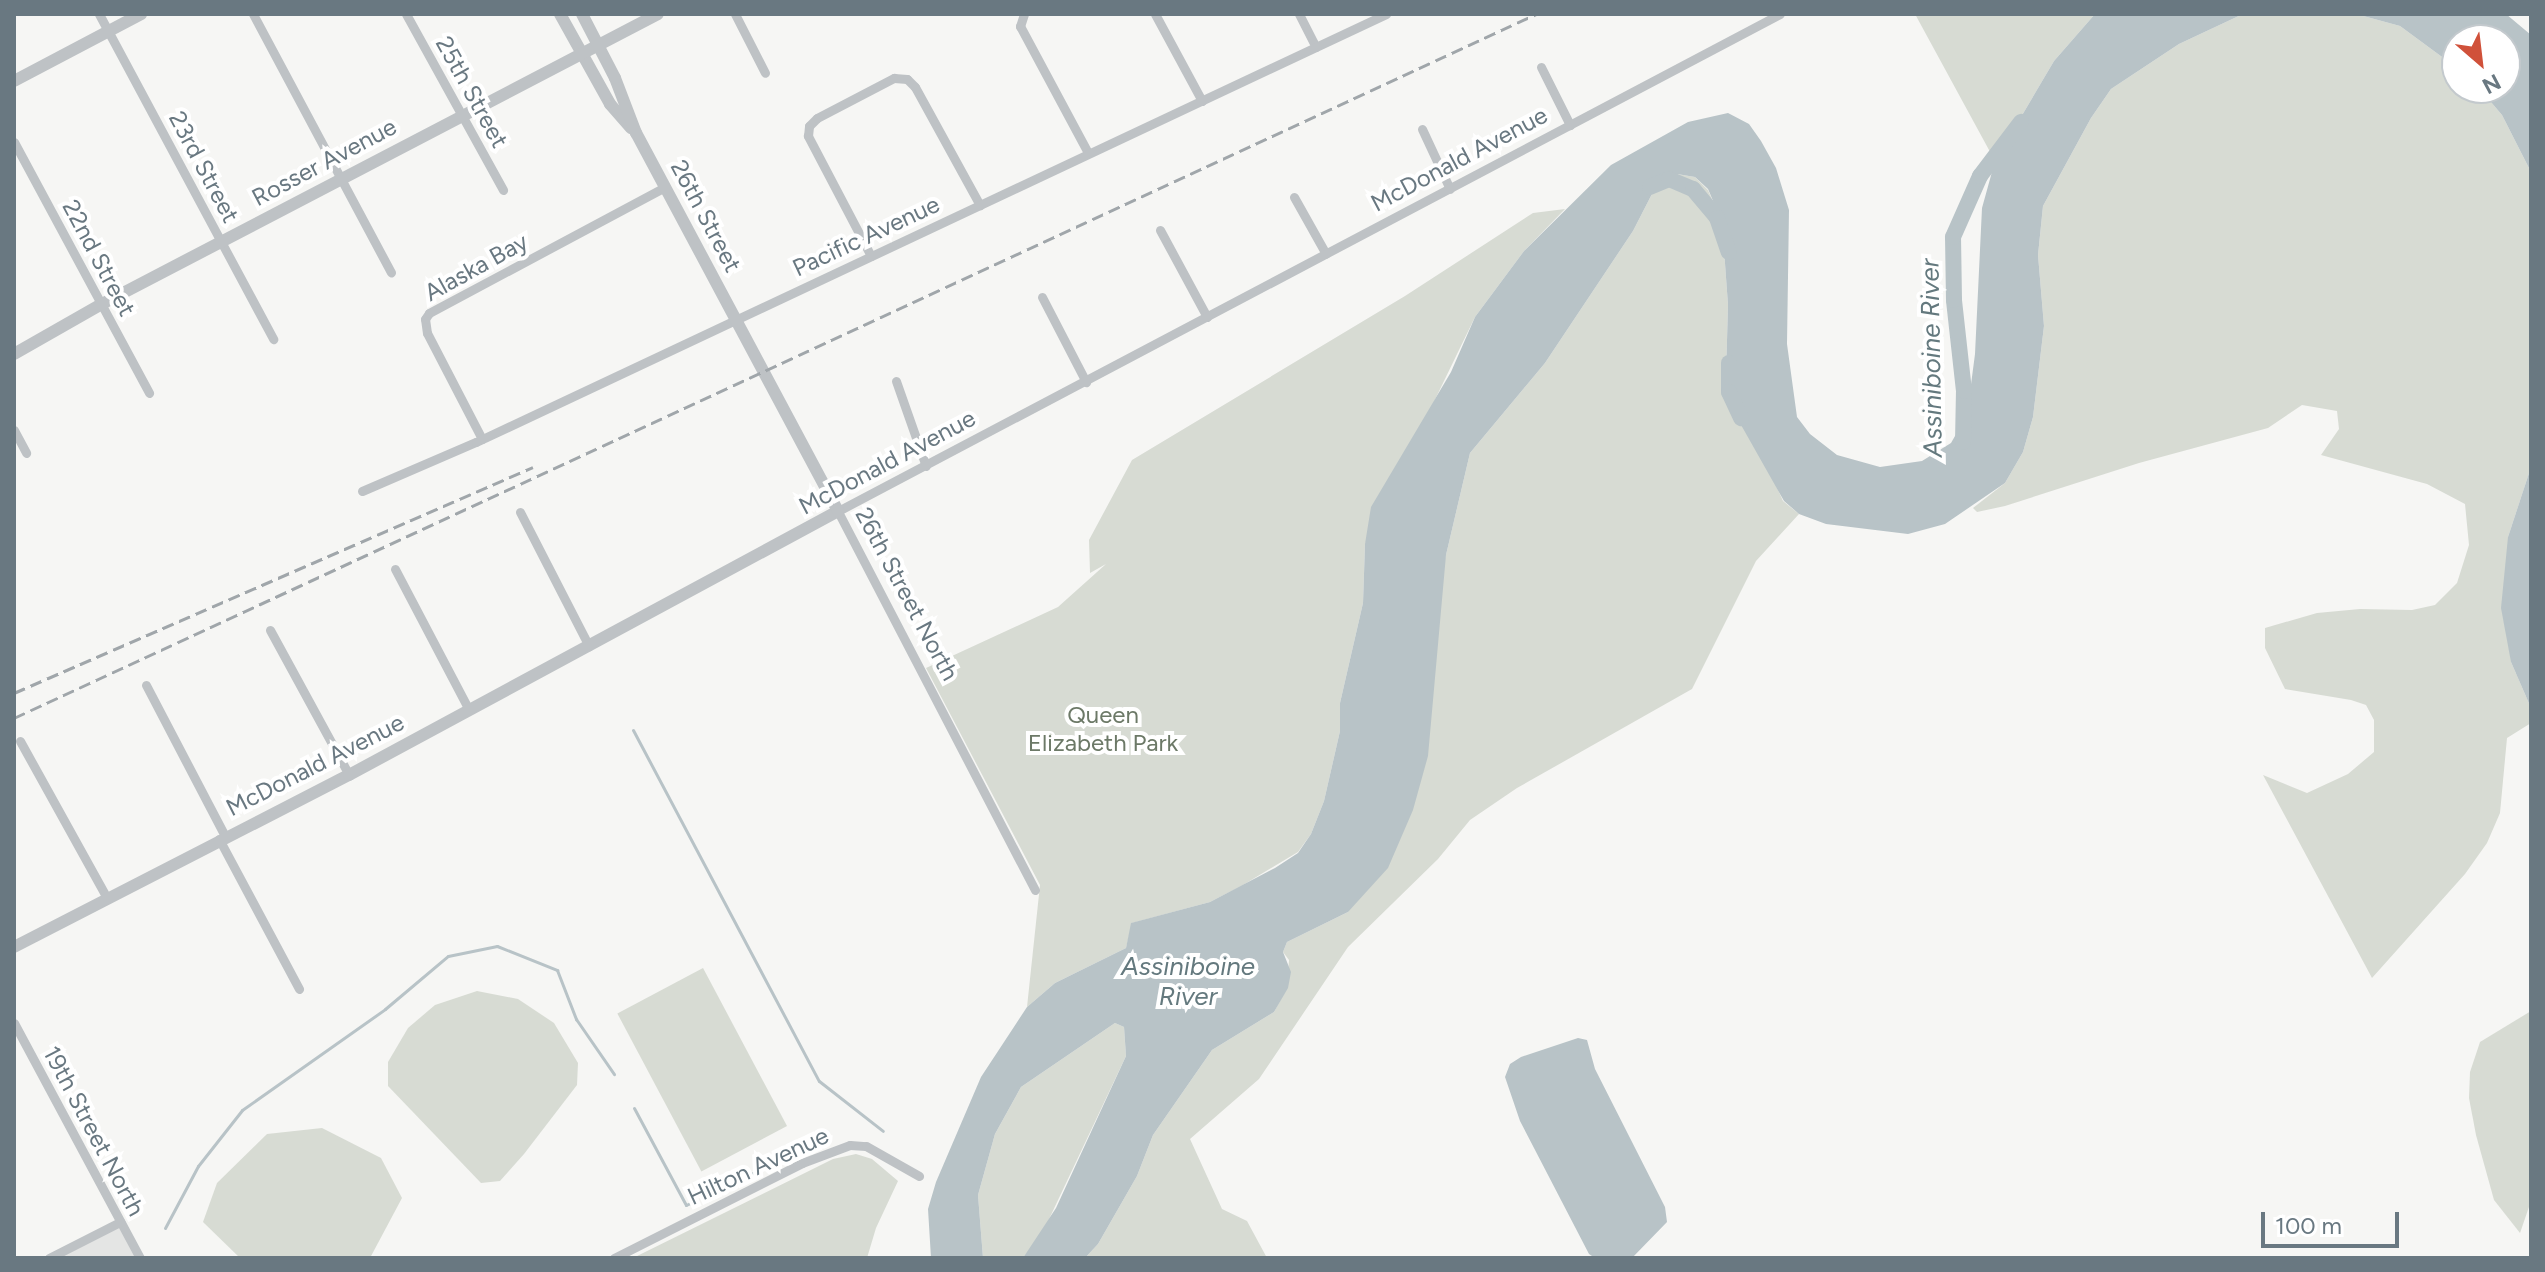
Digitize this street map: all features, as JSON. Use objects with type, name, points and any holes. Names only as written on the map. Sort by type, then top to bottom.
[{"type":"street","name":"23rd Street","points":[[99,14],[273,339]]},
{"type":"street","points":[[14,81],[141,14]]},
{"type":"street","points":[[253,14],[391,272]]},
{"type":"street","name":"25th Street","points":[[406,14],[503,190]]},
{"type":"street","name":"26th Street","points":[[560,14],[610,104],[636,133]]},
{"type":"street","name":"26th Street","points":[[582,14],[636,133],[737,320]]},
{"type":"street","name":"Rosser Avenue","points":[[14,354],[221,241],[658,14]]},
{"type":"street","points":[[735,14],[765,73]]},
{"type":"street","points":[[1024,14],[1020,26],[1088,153]]},
{"type":"street","points":[[1155,14],[1202,101]]},
{"type":"street","points":[[1299,14],[1316,47]]},
{"type":"street","name":"Pacific Avenue","points":[[362,491],[482,439],[1386,14]]},
{"type":"street","name":"McDonald Avenue","points":[[14,947],[349,775],[838,511],[1780,14]]},
{"type":"street","points":[[1541,67],[1570,125]]},
{"type":"street","points":[[871,256],[808,136],[809,126],[817,118],[894,78],[907,79],[915,87],[980,205]]},
{"type":"street","points":[[1422,129],[1450,189]]},
{"type":"street","name":"22nd Street","points":[[14,142],[149,393]]},
{"type":"street","name":"Alaska Bay","points":[[482,439],[427,333],[425,319],[429,313],[665,187]]},
{"type":"street","points":[[1294,197],[1326,254]]},
{"type":"street","points":[[1160,230],[1207,317]]},
{"type":"street","points":[[1042,297],[1086,382]]},
{"type":"street","name":"26th Street North","points":[[737,320],[1035,890]]},
{"type":"street","points":[[896,381],[926,466]]},
{"type":"street","points":[[14,430],[26,453]]},
{"type":"street","points":[[520,512],[589,646]]},
{"type":"street","points":[[395,569],[469,710]]},
{"type":"street","points":[[270,630],[349,775]]},
{"type":"street","points":[[146,685],[299,989]]},
{"type":"street","points":[[20,741],[107,898]]},
{"type":"street","name":"19th Street North","points":[[14,1023],[140,1258]]},
{"type":"street","name":"Hilton Avenue","points":[[614,1258],[802,1163],[850,1145],[866,1146],[919,1176]]},
{"type":"street","points":[[49,1258],[120,1222]]},
{"type":"shaded area","points":[[120,1222],[139,1258],[51,1258]]},
{"type":"green space","points":[[1915,14],[2095,14],[2054,61],[1995,161]]},
{"type":"green space","points":[[2243,14],[2356,14],[2400,26],[2441,56],[2441,104],[2493,104],[2502,115],[2531,172],[2531,467],[2508,537],[2511,662],[2531,708],[2531,723],[2507,738],[2500,813],[2487,843],[2465,874],[2372,978],[2263,775],[2307,793],[2348,774],[2374,752],[2374,720],[2366,705],[2285,689],[2265,648],[2265,628],[2317,613],[2360,609],[2412,610],[2435,605],[2457,583],[2469,545],[2465,504],[2427,484],[2321,455],[2339,429],[2337,411],[2302,405],[2268,428],[2139,463],[2005,506],[1977,512],[1973,508],[2005,483],[2023,452],[2033,417],[2044,326],[2038,255],[2043,206],[2091,118],[2111,89],[2179,44]]},
{"type":"green space","points":[[1677,174],[1695,177],[1708,190],[1722,222],[1728,305],[1726,375],[1783,501],[1799,514],[1756,561],[1692,689],[1517,788],[1470,820],[1438,859],[1348,947],[1259,1079],[1190,1139],[1222,1209],[1247,1221],[1267,1258],[1085,1258],[1098,1244],[1137,1176],[1153,1135],[1212,1050],[1274,1012],[1287,988],[1289,960],[1283,952],[1287,942],[1348,912],[1446,555],[1470,453],[1545,363],[1633,231],[1653,192]]},
{"type":"green space","name":"Queen Elizabeth Park","points":[[1565,209],[1524,251],[1475,317],[1365,544],[1363,603],[1340,703],[1340,731],[1324,801],[1311,834],[1298,852],[1210,902],[1132,923],[1126,948],[1055,983],[1027,1007],[1040,885],[926,668],[1058,607],[1106,564],[1090,573],[1089,540],[1132,460],[1405,296],[1533,213]]},
{"type":"green space","points":[[703,968],[787,1126],[701,1172],[617,1014]]},
{"type":"green space","points":[[477,991],[518,999],[554,1023],[578,1063],[577,1085],[524,1154],[500,1181],[481,1183],[388,1086],[388,1062],[408,1028],[435,1005]]},
{"type":"green space","points":[[2531,1011],[2531,1201],[2520,1233],[2494,1200],[2469,1098],[2470,1072],[2480,1042]]},
{"type":"green space","points":[[1115,1023],[1124,1027],[1126,1056],[1042,1234],[1023,1258],[983,1258],[978,1195],[995,1134],[1021,1087]]},
{"type":"green space","points":[[322,1128],[381,1158],[402,1198],[370,1258],[240,1258],[203,1222],[217,1183],[267,1134]]},
{"type":"green space","points":[[856,1154],[872,1159],[898,1181],[876,1228],[867,1258],[633,1258],[833,1159]]},
{"type":"water","name":"Assiniboine River","points":[[2095,14],[2243,14],[2179,44],[2111,89],[2091,118],[2043,206],[2038,255],[2044,326],[2033,417],[2023,452],[2005,483],[1945,524],[1908,534],[1826,524],[1799,514],[1784,501],[1736,416],[1726,375],[1728,305],[1722,222],[1708,189],[1695,177],[1677,174],[1653,192],[1633,231],[1545,363],[1470,453],[1446,555],[1428,756],[1413,810],[1388,868],[1348,912],[1287,942],[1283,952],[1291,972],[1288,988],[1274,1012],[1212,1050],[1153,1135],[1137,1176],[1098,1244],[1085,1258],[1023,1258],[1056,1208],[1126,1056],[1124,1027],[1115,1023],[1021,1087],[995,1134],[978,1195],[983,1258],[931,1258],[928,1209],[936,1182],[981,1077],[1027,1007],[1055,983],[1126,948],[1131,923],[1210,902],[1298,853],[1311,834],[1324,801],[1340,731],[1340,703],[1363,603],[1365,544],[1371,507],[1451,372],[1475,317],[1524,251],[1611,165],[1688,122],[1728,113],[1749,124],[1776,168],[1789,210],[1787,344],[1797,417],[1810,434],[1837,455],[1880,467],[1922,461],[1951,443],[1967,415],[1975,354],[1982,208],[1995,161],[2054,61]]},
{"type":"water","points":[[2356,14],[2506,14],[2518,24],[2441,24],[2441,56],[2400,26]]},
{"type":"water","points":[[2521,27],[2531,35],[2531,172],[2502,115],[2493,104],[2521,104]]},
{"type":"water","points":[[2531,467],[2531,708],[2511,662],[2501,608],[2508,537]]},
{"type":"water","points":[[1578,1038],[1587,1040],[1595,1069],[1665,1207],[1667,1222],[1632,1258],[1595,1258],[1589,1254],[1520,1121],[1505,1077],[1510,1064],[1521,1057]]},
{"type":"waterway","name":"Assiniboine River","points":[[1963,442],[1964,391],[1954,300],[1953,237],[1980,176],[2021,122]]},
{"type":"waterway","name":"Assiniboine River","points":[[1650,187],[1669,179],[1693,189],[1717,218],[1729,252]]},
{"type":"waterway","name":"Assiniboine River","points":[[1729,363],[1729,392],[1741,418]]},
{"type":"waterway","points":[[633,730],[819,1081],[883,1131]]},
{"type":"waterway","points":[[165,1228],[198,1166],[242,1110],[385,1009],[448,956],[497,946],[557,970],[576,1019],[614,1074]]},
{"type":"waterway","points":[[634,1108],[686,1205],[695,1201]]},
{"type":"waterway","points":[[708,1196],[806,1146]]},
{"type":"railway","points":[[14,718],[1536,14]]},
{"type":"railway","points":[[14,693],[533,467]]}]
